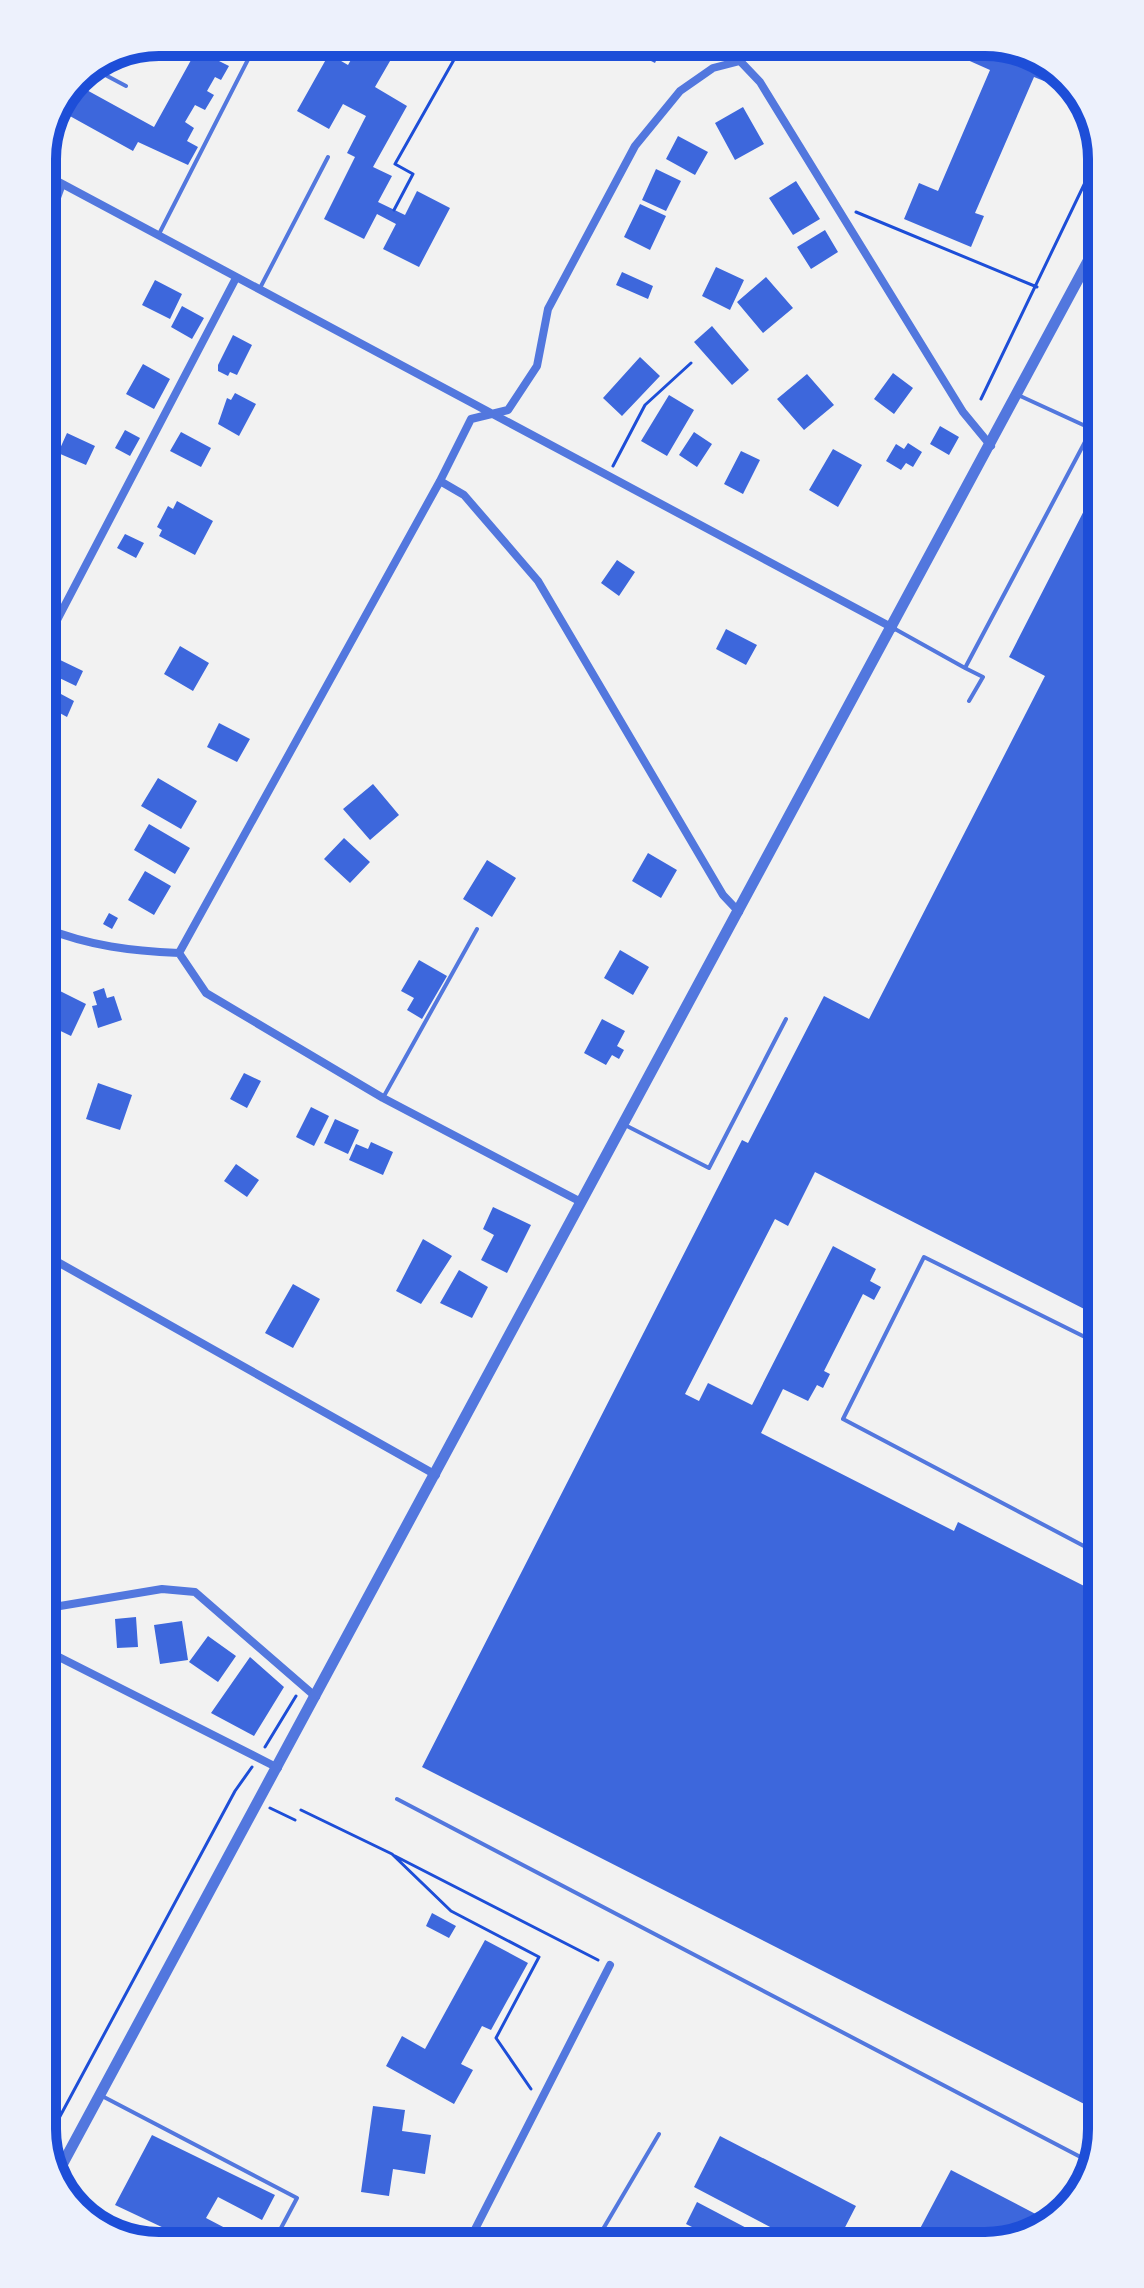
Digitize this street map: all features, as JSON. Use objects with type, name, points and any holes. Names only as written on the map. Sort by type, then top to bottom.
[{"type":"street","points":[[179,953],[440,481],[471,419],[508,410],[537,366],[548,309],[635,146],[680,91],[713,68],[740,61],[750,68],[839,206],[963,412],[991,446]]},
{"type":"street","points":[[56,181],[893,628]]},
{"type":"street","points":[[56,201],[62,184]]},
{"type":"street","points":[[63,2164],[1018,395],[1088,272]]},
{"type":"street","points":[[56,622],[236,278]]},
{"type":"street","points":[[440,481],[464,495],[538,581],[723,895],[739,912]]},
{"type":"street","points":[[56,932],[125,951],[179,953]]},
{"type":"street","points":[[179,953],[206,993],[383,1098],[581,1202]]},
{"type":"street","points":[[56,1261],[436,1475]]},
{"type":"street","points":[[56,1607],[162,1589],[195,1592],[316,1697]]},
{"type":"street","points":[[56,1656],[278,1768]]},
{"type":"street","points":[[473,2232],[610,1965]]},
{"type":"lane","points":[[158,237],[250,56]]},
{"type":"lane","points":[[103,74],[126,86]]},
{"type":"lane","points":[[258,290],[328,157]]},
{"type":"lane","points":[[1018,395],[1088,427]]},
{"type":"lane","points":[[965,668],[1088,437]]},
{"type":"lane","points":[[893,628],[983,677],[969,701]]},
{"type":"lane","points":[[383,1098],[477,929]]},
{"type":"lane","points":[[623,1124],[709,1168],[786,1019]]},
{"type":"lane","points":[[1088,1339],[924,1257],[843,1419],[1088,1548]]},
{"type":"lane","points":[[397,1799],[1084,2159]]},
{"type":"lane","points":[[100,2095],[297,2198],[279,2232]]},
{"type":"lane","points":[[601,2232],[659,2134]]},
{"type":"lane","points":[[474,2229],[480,2232]]},
{"type":"path","points":[[394,210],[413,174],[395,164],[455,56]]},
{"type":"path","points":[[981,399],[1088,177]]},
{"type":"path","points":[[839,206],[1037,287]]},
{"type":"path","points":[[608,476],[645,405],[691,363]]},
{"type":"path","points":[[56,2124],[235,1791],[302,1686]]},
{"type":"path","points":[[301,1810],[610,1965]]},
{"type":"path","points":[[392,1854],[451,1911],[539,1957],[496,2038],[540,2102]]},
{"type":"building","points":[[193,56],[219,56],[217,60],[229,66],[221,80],[215,77],[207,91],[214,95],[205,110],[195,105],[185,122],[194,128],[187,141],[198,147],[188,165],[138,142],[133,151],[68,115],[84,89],[154,127]]},
{"type":"building","points":[[328,56],[348,65],[353,56],[393,56],[375,87],[407,106],[373,167],[392,176],[378,202],[405,215],[417,191],[450,208],[419,267],[383,249],[396,224],[377,214],[364,239],[324,219],[355,157],[347,153],[366,116],[343,104],[329,129],[297,111]]},
{"type":"building","points":[[641,56],[658,56],[655,63]]},
{"type":"building","points":[[958,56],[992,56],[1012,60],[1046,76],[1044,81],[1034,77],[975,213],[984,216],[971,247],[904,219],[919,183],[938,191],[990,70]]},
{"type":"building","points":[[743,107],[764,144],[735,160],[715,123]]},
{"type":"building","points":[[678,136],[708,152],[695,175],[666,159]]},
{"type":"building","points":[[656,169],[681,181],[666,211],[642,200]]},
{"type":"building","points":[[796,181],[820,219],[793,235],[769,198]]},
{"type":"building","points":[[640,204],[666,216],[650,250],[624,237]]},
{"type":"building","points":[[825,230],[838,252],[811,269],[797,247]]},
{"type":"building","points":[[716,267],[744,280],[730,310],[702,296]]},
{"type":"building","points":[[622,272],[653,286],[648,299],[616,285]]},
{"type":"building","points":[[766,277],[793,308],[763,333],[737,302]]},
{"type":"building","points":[[155,280],[182,294],[170,319],[142,305]]},
{"type":"building","points":[[182,306],[204,318],[192,339],[171,327]]},
{"type":"building","points":[[712,326],[749,370],[732,385],[694,342]]},
{"type":"building","points":[[233,335],[252,345],[237,375],[230,372],[228,376],[218,371],[218,365]]},
{"type":"building","points":[[640,357],[660,376],[622,416],[603,398]]},
{"type":"building","points":[[143,364],[170,379],[154,409],[126,394]]},
{"type":"building","points":[[893,373],[913,388],[894,414],[874,399]]},
{"type":"building","points":[[807,374],[834,405],[804,430],[777,399]]},
{"type":"building","points":[[235,393],[256,404],[239,436],[218,424],[227,398],[231,400]]},
{"type":"building","points":[[669,395],[694,410],[667,456],[641,441]]},
{"type":"building","points":[[940,426],[959,437],[949,455],[930,444]]},
{"type":"building","points":[[125,430],[140,438],[130,456],[115,448]]},
{"type":"building","points":[[181,432],[211,448],[201,467],[170,451]]},
{"type":"building","points":[[694,432],[712,444],[697,467],[679,455]]},
{"type":"building","points":[[67,433],[95,446],[86,465],[58,453]]},
{"type":"building","points":[[908,443],[922,452],[913,467],[906,463],[901,470],[886,461],[896,444],[904,449]]},
{"type":"building","points":[[833,449],[862,465],[838,507],[809,490]]},
{"type":"building","points":[[741,451],[760,460],[743,494],[724,484]]},
{"type":"building","points":[[177,501],[213,521],[195,555],[159,536],[162,530],[157,527],[168,506],[173,509]]},
{"type":"building","points":[[1088,503],[1088,1311],[815,1172],[788,1226],[775,1219],[685,1394],[699,1401],[708,1383],[752,1405],[833,1246],[876,1269],[870,1281],[881,1287],[874,1300],[863,1294],[824,1371],[830,1374],[823,1388],[817,1385],[808,1401],[783,1389],[761,1433],[954,1531],[958,1522],[1088,1588],[1088,2106],[422,1767],[742,1140],[748,1143],[824,996],[869,1019],[1045,676],[1009,657]]},
{"type":"building","points":[[125,534],[144,543],[136,558],[117,548]]},
{"type":"building","points":[[617,560],[635,572],[619,596],[601,583]]},
{"type":"building","points":[[726,629],[757,645],[746,665],[716,649]]},
{"type":"building","points":[[180,646],[209,663],[193,691],[164,674]]},
{"type":"building","points":[[56,658],[83,671],[76,686],[56,676]]},
{"type":"building","points":[[56,691],[74,701],[67,717],[56,711]]},
{"type":"building","points":[[219,723],[250,739],[237,762],[207,747]]},
{"type":"building","points":[[158,778],[197,801],[181,829],[141,806]]},
{"type":"building","points":[[373,784],[399,815],[370,840],[343,809]]},
{"type":"building","points":[[149,824],[190,848],[175,874],[134,850]]},
{"type":"building","points":[[344,838],[370,862],[350,883],[324,859]]},
{"type":"building","points":[[648,853],[677,870],[661,898],[632,881]]},
{"type":"building","points":[[487,860],[516,878],[492,917],[463,899]]},
{"type":"building","points":[[145,871],[171,886],[154,915],[128,900]]},
{"type":"building","points":[[109,913],[118,918],[112,929],[103,924]]},
{"type":"building","points":[[620,950],[649,967],[633,995],[604,978]]},
{"type":"building","points":[[419,960],[447,976],[422,1019],[407,1010],[414,998],[401,991]]},
{"type":"building","points":[[104,988],[107,998],[114,996],[122,1020],[98,1028],[92,1006],[97,1005],[93,992]]},
{"type":"building","points":[[56,989],[86,1004],[71,1036],[56,1029]]},
{"type":"building","points":[[602,1019],[625,1031],[617,1046],[624,1050],[619,1059],[612,1055],[606,1065],[584,1053]]},
{"type":"building","points":[[244,1073],[261,1081],[247,1108],[230,1099]]},
{"type":"building","points":[[98,1083],[132,1095],[120,1130],[86,1119]]},
{"type":"building","points":[[311,1107],[329,1116],[314,1146],[296,1137]]},
{"type":"building","points":[[335,1119],[359,1130],[348,1154],[324,1143]]},
{"type":"building","points":[[371,1142],[393,1152],[383,1175],[349,1160],[356,1144],[368,1149]]},
{"type":"building","points":[[236,1164],[259,1180],[247,1197],[224,1181]]},
{"type":"building","points":[[493,1207],[531,1225],[507,1273],[481,1260],[494,1235],[483,1229]]},
{"type":"building","points":[[423,1239],[452,1256],[421,1304],[396,1291]]},
{"type":"building","points":[[459,1270],[488,1287],[472,1318],[440,1303]]},
{"type":"building","points":[[293,1284],[320,1299],[293,1348],[265,1333]]},
{"type":"building","points":[[136,1617],[138,1647],[117,1648],[115,1619]]},
{"type":"building","points":[[182,1621],[188,1660],[160,1664],[154,1625]]},
{"type":"building","points":[[208,1636],[236,1656],[218,1682],[189,1662]]},
{"type":"building","points":[[250,1657],[284,1687],[254,1736],[211,1713]]},
{"type":"building","points":[[432,1913],[456,1926],[449,1938],[426,1926]]},
{"type":"building","points":[[485,1940],[528,1963],[491,2030],[482,2026],[461,2064],[473,2070],[454,2104],[386,2066],[402,2036],[425,2049]]},
{"type":"building","points":[[373,2106],[405,2110],[402,2131],[431,2135],[425,2174],[393,2169],[389,2196],[361,2192]]},
{"type":"building","points":[[152,2135],[275,2195],[262,2220],[218,2197],[206,2218],[233,2232],[172,2232],[115,2205]]},
{"type":"building","points":[[720,2136],[856,2206],[843,2232],[780,2232],[694,2187]]},
{"type":"building","points":[[951,2170],[1039,2216],[1005,2230],[918,2232]]},
{"type":"building","points":[[697,2202],[754,2232],[702,2232],[686,2224]]}]
